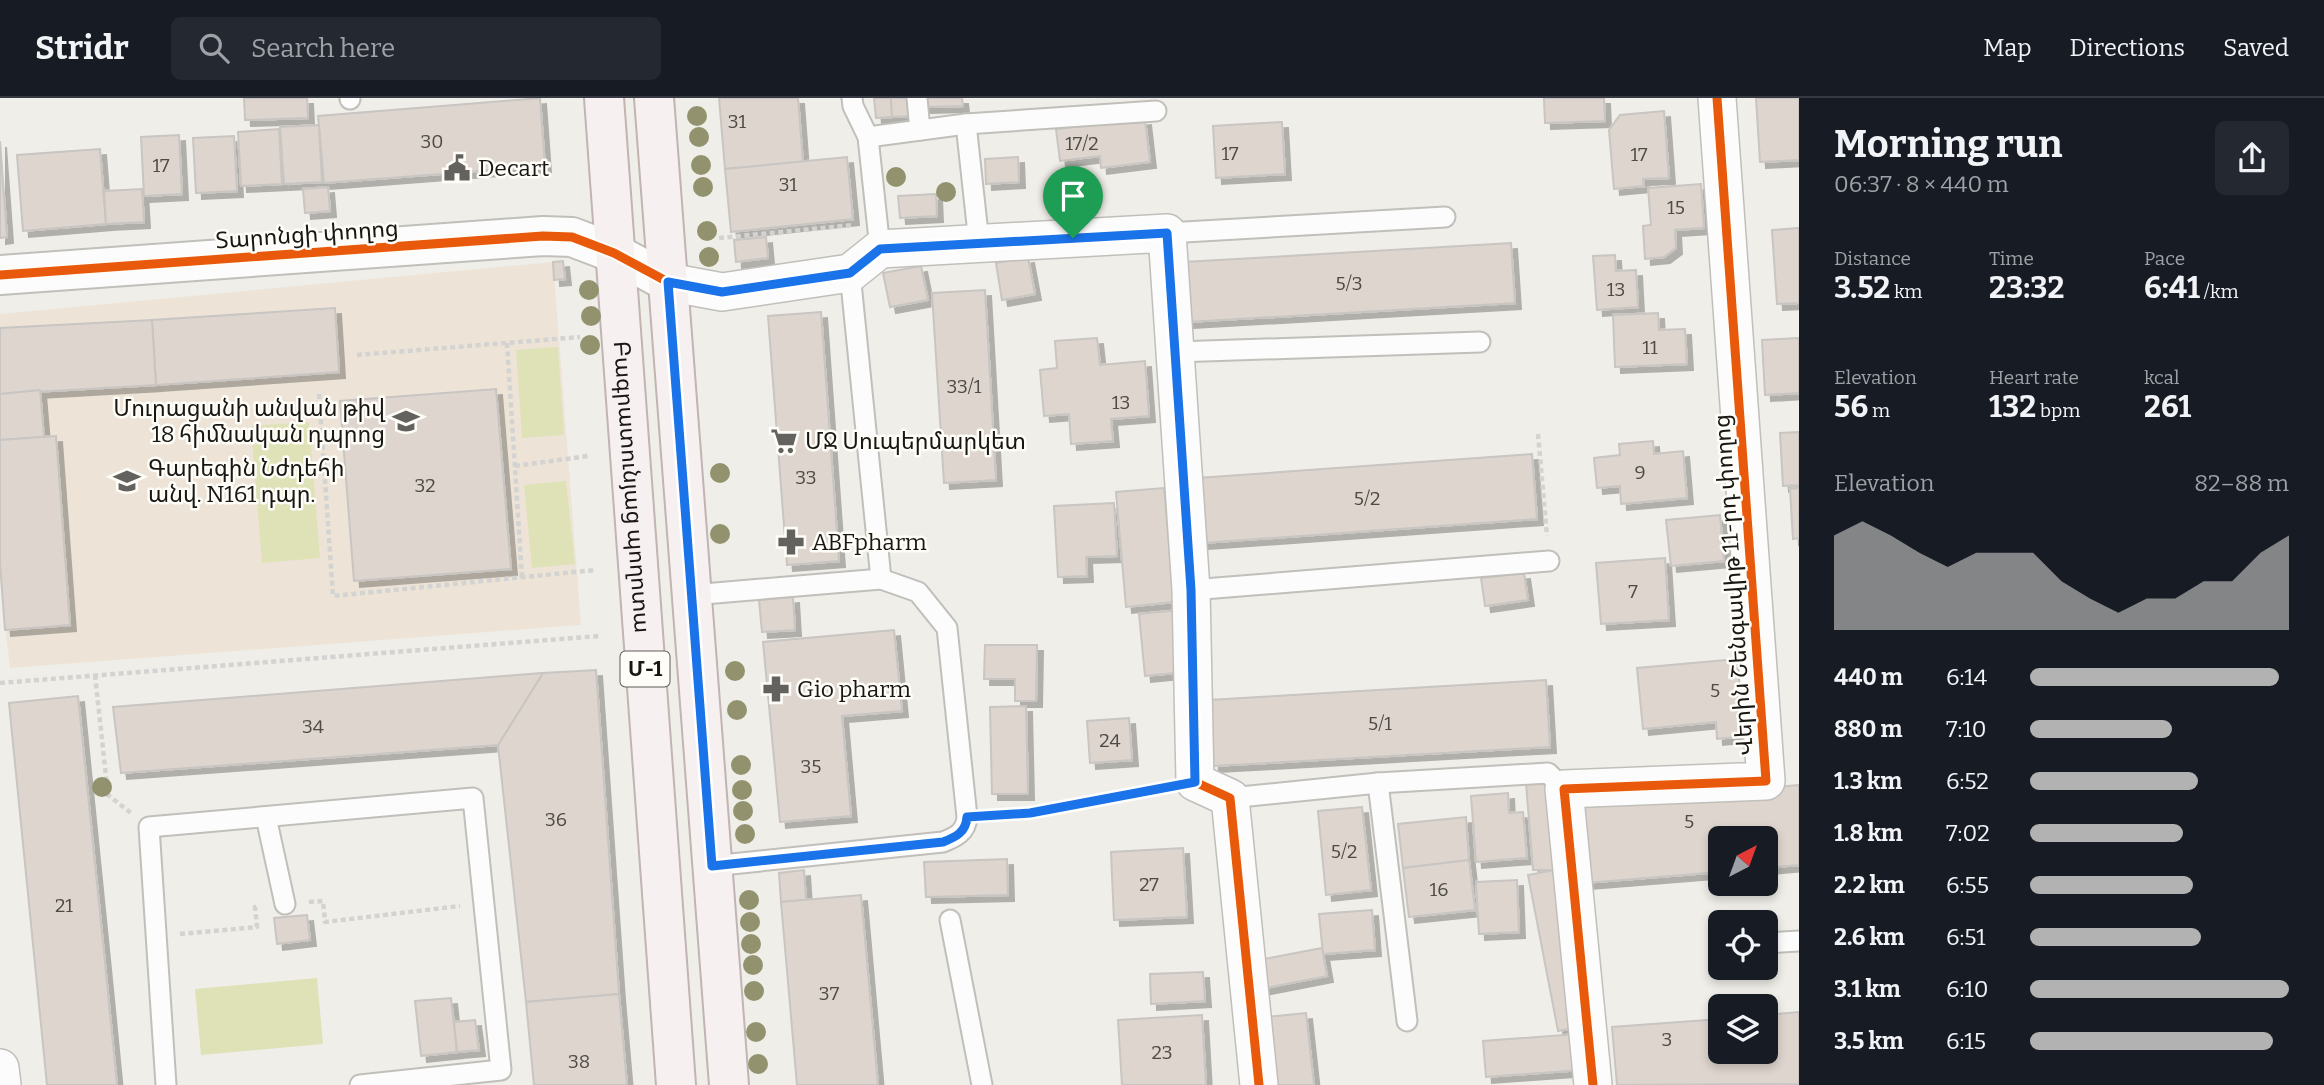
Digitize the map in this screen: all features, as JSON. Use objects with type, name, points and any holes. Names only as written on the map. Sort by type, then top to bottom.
[{"type":"main road","name":"Բագրատունյաց պողոտա","points":[[604,98],[676,1085]]},
{"type":"main road","name":"Մ-1","points":[[654,98],[729,1085]]},
{"type":"street","name":"Վերին Շենգավիթ 11-րդ փողոց","points":[[1564,789],[1766,781],[1717,98]]},
{"type":"street","points":[[668,282],[722,292],[850,273],[878,236],[979,243],[1167,233],[1191,590],[1195,782],[1230,798],[1259,1085]]},
{"type":"street","name":"Տարոնցի փողոց","points":[[0,275],[543,236],[572,237],[614,253],[668,282]]},
{"type":"street","points":[[1564,789],[1593,1085]]},
{"type":"street","points":[[0,1068],[2,1085]]},
{"type":"lane","points":[[852,98],[853,106],[868,137],[878,236]]},
{"type":"lane","points":[[917,98],[920,130]]},
{"type":"lane","points":[[868,137],[966,124],[1156,111]]},
{"type":"lane","points":[[966,124],[979,243]]},
{"type":"lane","points":[[1167,233],[1445,217]]},
{"type":"lane","points":[[850,273],[881,579]]},
{"type":"lane","points":[[1175,352],[1480,342]]},
{"type":"lane","points":[[1191,590],[1549,561]]},
{"type":"lane","points":[[692,595],[881,579],[918,592],[947,628],[967,817],[966,825],[957,837],[943,842],[712,866]]},
{"type":"lane","points":[[1230,798],[1378,783],[1548,773],[1564,789]]},
{"type":"lane","points":[[1378,783],[1406,1021]]},
{"type":"lane","points":[[166,1085],[149,827],[473,798],[501,1070],[449,1081],[359,1085]]},
{"type":"lane","points":[[266,817],[285,904]]},
{"type":"lane","points":[[950,920],[982,1085]]},
{"type":"lane","points":[[1778,942],[1799,941]]},
{"type":"path","points":[[719,238],[878,236]]},
{"type":"path","points":[[357,355],[580,337]]},
{"type":"path","points":[[507,343],[522,578]]},
{"type":"path","points":[[319,394],[332,596],[595,570]]},
{"type":"path","points":[[1538,434],[1549,561]]},
{"type":"path","points":[[515,466],[587,456]]},
{"type":"path","points":[[0,684],[599,636]]},
{"type":"path","points":[[95,675],[108,795],[149,827]]},
{"type":"path","points":[[967,817],[1030,813],[1195,782]]},
{"type":"path","points":[[157,936],[257,927],[255,907],[285,904],[323,901],[325,922],[485,904]]},
{"type":"shaded area","points":[[553,262],[581,625],[10,668],[0,579],[0,314]]},
{"type":"green space","points":[[558,347],[564,435],[522,438],[516,350]]},
{"type":"green space","points":[[309,422],[320,558],[262,563],[251,426]]},
{"type":"green space","points":[[566,481],[575,564],[532,568],[524,485]]},
{"type":"green space","points":[[317,978],[323,1044],[201,1055],[195,989]]},
{"type":"building","points":[[244,98],[307,98],[308,118],[245,120]]},
{"type":"building","points":[[540,98],[545,166],[324,183],[318,116]]},
{"type":"building","points":[[719,98],[798,98],[803,163],[725,169]]},
{"type":"building","points":[[874,98],[891,98],[892,117],[876,118]]},
{"type":"building","points":[[891,98],[909,98],[910,116],[892,117]]},
{"type":"building","points":[[924,98],[962,98],[963,106],[924,107]]},
{"type":"building","points":[[1544,98],[1604,98],[1605,121],[1545,123]]},
{"type":"building","points":[[1756,98],[1799,98],[1799,160],[1760,162]]},
{"type":"building","points":[[1664,111],[1669,178],[1643,179],[1644,186],[1614,189],[1609,130],[1620,115]]},
{"type":"building","points":[[1145,119],[1150,162],[1101,168],[1100,156],[1060,161],[1056,129]]},
{"type":"building","points":[[1282,122],[1285,174],[1216,178],[1213,126]]},
{"type":"building","points":[[319,125],[322,182],[284,184],[280,127]]},
{"type":"building","points":[[279,129],[282,184],[241,186],[238,132]]},
{"type":"building","points":[[179,135],[182,194],[144,196],[141,137]]},
{"type":"building","points":[[234,136],[237,191],[196,193],[193,138]]},
{"type":"building","points":[[0,141],[7,237],[0,238]]},
{"type":"building","points":[[100,149],[106,224],[23,231],[17,155]]},
{"type":"building","points":[[847,157],[853,219],[731,232],[725,169]]},
{"type":"building","points":[[1018,157],[1019,182],[986,184],[985,159]]},
{"type":"building","points":[[1701,184],[1704,228],[1675,230],[1676,248],[1664,257],[1645,259],[1643,226],[1651,225],[1648,188]]},
{"type":"building","points":[[328,187],[330,211],[305,213],[303,189]]},
{"type":"building","points":[[142,189],[144,222],[106,224],[104,191]]},
{"type":"building","points":[[936,194],[937,216],[900,218],[898,196]]},
{"type":"building","points":[[1799,228],[1799,303],[1777,304],[1772,230]]},
{"type":"building","points":[[766,237],[768,258],[736,262],[734,240]]},
{"type":"building","points":[[1511,243],[1515,303],[1188,322],[1184,262]]},
{"type":"building","points":[[1615,255],[1616,271],[1636,270],[1638,307],[1597,310],[1593,256]]},
{"type":"building","points":[[1028,257],[1035,294],[1002,300],[996,263]]},
{"type":"building","points":[[563,261],[565,279],[554,280],[553,262]]},
{"type":"building","points":[[921,266],[928,300],[890,307],[883,273]]},
{"type":"building","points":[[985,290],[996,480],[944,483],[932,293]]},
{"type":"building","points":[[335,308],[339,372],[156,385],[152,320]]},
{"type":"building","points":[[821,312],[839,561],[787,565],[768,316]]},
{"type":"building","points":[[1658,313],[1659,330],[1685,329],[1687,364],[1615,367],[1613,315]]},
{"type":"building","points":[[152,320],[156,385],[0,394],[0,328]]},
{"type":"building","points":[[1097,338],[1100,365],[1145,361],[1149,416],[1111,419],[1113,441],[1071,444],[1069,414],[1044,416],[1040,370],[1057,368],[1055,341]]},
{"type":"building","points":[[1799,338],[1799,393],[1765,395],[1762,340]]},
{"type":"building","points":[[496,389],[511,569],[354,581],[340,401]]},
{"type":"building","points":[[40,390],[44,437],[0,440],[0,394]]},
{"type":"building","points":[[1799,432],[1799,485],[1783,486],[1780,433]]},
{"type":"building","points":[[56,436],[70,625],[5,630],[0,563],[0,440]]},
{"type":"building","points":[[1653,441],[1654,454],[1683,451],[1687,498],[1621,504],[1620,486],[1597,488],[1594,458],[1620,455],[1619,444]]},
{"type":"building","points":[[1532,454],[1537,519],[1203,543],[1198,478]]},
{"type":"building","points":[[1164,488],[1174,602],[1126,607],[1116,492]]},
{"type":"building","points":[[1799,488],[1799,538],[1793,539],[1790,489]]},
{"type":"building","points":[[1114,503],[1117,556],[1086,557],[1087,576],[1058,577],[1054,506]]},
{"type":"building","points":[[1720,515],[1724,561],[1671,566],[1666,520]]},
{"type":"building","points":[[1665,558],[1669,620],[1601,624],[1596,563]]},
{"type":"building","points":[[1524,573],[1528,600],[1485,606],[1481,578]]},
{"type":"building","points":[[793,597],[795,630],[762,632],[759,600]]},
{"type":"building","points":[[1179,610],[1185,672],[1145,676],[1139,614]]},
{"type":"building","points":[[894,630],[902,711],[842,716],[851,816],[780,822],[763,642]]},
{"type":"building","points":[[985,645],[1037,645],[1036,701],[1015,701],[1015,679],[984,679]]},
{"type":"building","points":[[1737,659],[1745,736],[1717,739],[1716,722],[1643,729],[1637,668]]},
{"type":"building","points":[[596,670],[619,994],[526,1002],[498,745],[543,673]]},
{"type":"building","points":[[543,673],[498,745],[121,773],[113,707]]},
{"type":"building","points":[[1546,680],[1550,747],[1213,766],[1209,700]]},
{"type":"building","points":[[78,696],[117,1085],[47,1085],[9,703]]},
{"type":"building","points":[[1026,706],[1028,794],[992,794],[990,707]]},
{"type":"building","points":[[1129,718],[1132,760],[1090,763],[1087,721]]},
{"type":"building","points":[[1548,781],[1555,870],[1533,870],[1526,783]]},
{"type":"building","points":[[1799,785],[1799,865],[1778,867],[1778,826],[1708,826],[1708,873],[1585,883],[1578,804]]},
{"type":"building","points":[[1508,793],[1509,813],[1523,812],[1527,858],[1476,862],[1471,796]]},
{"type":"building","points":[[1362,807],[1371,890],[1326,895],[1318,811]]},
{"type":"building","points":[[1466,817],[1469,860],[1403,868],[1398,824]]},
{"type":"building","points":[[1183,848],[1187,917],[1114,920],[1111,852]]},
{"type":"building","points":[[1007,859],[1008,895],[926,897],[924,862]]},
{"type":"building","points":[[1469,860],[1475,910],[1409,917],[1403,868]]},
{"type":"building","points":[[804,870],[806,900],[781,902],[779,873]]},
{"type":"building","points":[[1555,870],[1585,1026],[1558,1031],[1528,875]]},
{"type":"building","points":[[1517,880],[1519,932],[1479,934],[1476,882]]},
{"type":"building","points":[[861,895],[878,1085],[797,1085],[781,902]]},
{"type":"building","points":[[1372,910],[1375,950],[1323,954],[1319,914]]},
{"type":"building","points":[[307,915],[310,940],[277,944],[274,918]]},
{"type":"building","points":[[1322,948],[1327,976],[1260,989],[1254,961]]},
{"type":"building","points":[[1203,972],[1205,1001],[1151,1004],[1150,974]]},
{"type":"building","points":[[619,994],[627,1085],[534,1085],[526,1002]]},
{"type":"building","points":[[451,998],[457,1052],[421,1056],[415,1001]]},
{"type":"building","points":[[1799,1012],[1799,1084],[1617,1085],[1612,1027],[1708,1020],[1708,1064],[1778,1064],[1778,1014]]},
{"type":"building","points":[[1306,1013],[1314,1085],[1274,1085],[1267,1017]]},
{"type":"building","points":[[1202,1015],[1206,1085],[1122,1085],[1118,1020]]},
{"type":"building","points":[[475,1020],[479,1050],[457,1052],[454,1022]]},
{"type":"building","points":[[1578,1034],[1581,1070],[1486,1077],[1483,1041]]},
{"type":"cycle path","points":[[1593,1085],[1564,789],[1766,781],[1717,98]]},
{"type":"cycle path","points":[[0,275],[543,236],[572,237],[614,253],[668,282],[722,292],[850,273],[880,249],[1167,233],[1191,590],[1195,782],[1230,798],[1259,1085]]},
{"type":"place","name":"Decart","points":[[457,168]]},
{"type":"place","name":"Մուրացանի անվան թիվ 18 հիմնական դպրոց","points":[[406,421]]},
{"type":"place","name":"ՄՋ Սուպերմարկետ","points":[[784,441]]},
{"type":"place","name":"Գարեգին Նժդեհի անվ. N161 դպր.","points":[[127,481]]},
{"type":"place","name":"ABFpharm","points":[[791,542]]},
{"type":"place","name":"Gio pharm","points":[[776,689]]},
{"type":"route","points":[[1167,233],[1191,590],[1195,782],[1030,813],[967,817],[966,825],[957,837],[943,842],[712,866],[668,282],[722,292],[850,273],[880,249],[1073,238],[1167,233]]}]
